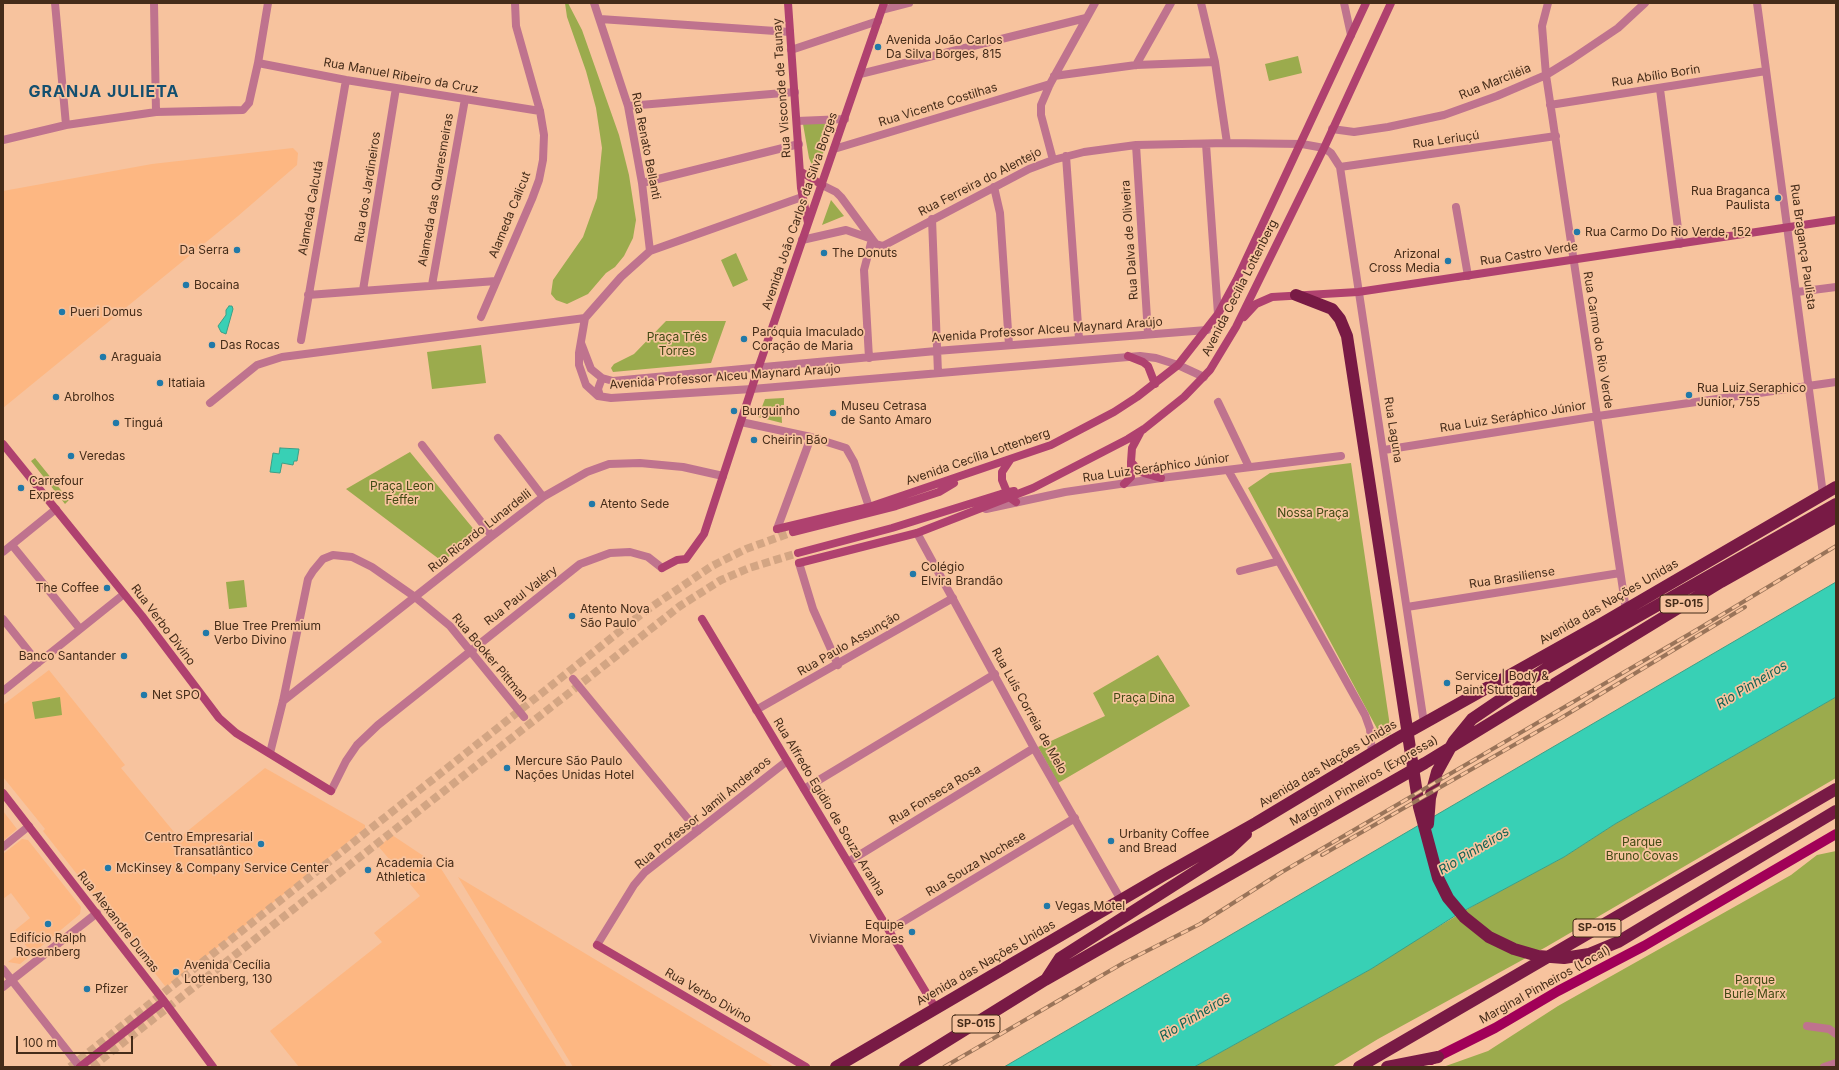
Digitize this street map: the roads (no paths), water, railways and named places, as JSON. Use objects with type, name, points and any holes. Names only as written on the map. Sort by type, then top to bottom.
[{"type":"highway","points":[[1296,295],[1332,309],[1345,327],[1415,780],[1428,847],[1438,878],[1448,898],[1464,917],[1489,937],[1514,950],[1538,956],[1564,958],[1589,954],[1618,942],[1836,811]]},
{"type":"highway","name":"Avenida das Nações Unidas","points":[[836,1067],[1256,823],[1424,723],[1626,610],[1836,487]]},
{"type":"highway","points":[[1428,847],[1428,809],[1433,785],[1445,754],[1472,719],[1547,668],[1836,504]]},
{"type":"highway","name":"Marginal Pinheiros (Expressa)","points":[[905,1067],[1045,980],[1425,763],[1721,582],[1836,517]]},
{"type":"highway","name":"SP-015","points":[[1359,1067],[1836,789]]},
{"type":"highway","points":[[1045,980],[1060,958],[1229,850],[1256,823]]},
{"type":"highway","points":[[1388,1067],[1438,1057]]},
{"type":"main road","name":"Marginal Pinheiros (Local)","points":[[1408,1067],[1438,1057],[1495,1028],[1558,991],[1644,946],[1811,847],[1836,834]]},
{"type":"main road","points":[[1811,847],[1836,842]]},
{"type":"street","points":[[55,3],[66,125]]},
{"type":"street","points":[[154,3],[156,112]]},
{"type":"street","points":[[3,140],[66,125],[156,112],[183,110],[239,112],[246,108],[249,103],[258,63],[268,3]]},
{"type":"street","name":"Alameda Calicut","points":[[481,317],[539,180],[543,160],[544,135],[540,111],[516,26],[515,3]]},
{"type":"street","name":"Rua Renato Bellanti","points":[[594,3],[628,106],[642,183],[650,251]]},
{"type":"street","name":"Rua Visconde de Taunay","points":[[788,3],[802,197],[808,224]]},
{"type":"street","points":[[883,6],[909,3]]},
{"type":"street","points":[[1053,160],[1040,110],[1054,76],[1095,3]]},
{"type":"street","points":[[1136,65],[1171,3]]},
{"type":"street","points":[[1201,3],[1214,62],[1227,144]]},
{"type":"street","points":[[1344,3],[1351,35]]},
{"type":"street","name":"Avenida Cecília Lottenberg","points":[[811,437],[777,529],[869,507],[970,474],[1058,442],[1120,409],[1155,384],[1178,365],[1207,330],[1218,314],[1302,144],[1366,3]]},
{"type":"street","name":"Avenida Cecília Lottenberg","points":[[1011,497],[1033,488],[1144,429],[1184,397],[1204,377],[1222,352],[1236,327],[1324,148],[1390,3]]},
{"type":"street","name":"Rua Carmo do Rio Verde","points":[[1548,3],[1542,26],[1546,75],[1626,610]]},
{"type":"street","name":"Rua Marciléia","points":[[1332,129],[1354,132],[1444,115],[1497,96],[1546,75],[1597,43],[1645,3]]},
{"type":"street","name":"Rua Bragança Paulista","points":[[1757,3],[1823,494]]},
{"type":"street","name":"Avenida João Carlos da Silva Borges","points":[[662,568],[677,560],[686,559],[704,534],[759,366],[883,6]]},
{"type":"street","points":[[860,74],[1086,18]]},
{"type":"street","points":[[600,19],[790,32]]},
{"type":"street","points":[[791,50],[878,21]]},
{"type":"street","points":[[1054,76],[1136,65],[1214,62]]},
{"type":"street","name":"Rua Manuel Ribeiro da Cruz","points":[[258,63],[346,80],[540,111]]},
{"type":"street","name":"Rua Abílio Borin","points":[[1550,105],[1766,71]]},
{"type":"street","name":"Alameda Calcutá","points":[[301,340],[346,80]]},
{"type":"street","name":"Rua Vicente Costilhas","points":[[834,149],[1050,84]]},
{"type":"street","name":"Rua dos Jardineiros","points":[[363,290],[396,88]]},
{"type":"street","points":[[1660,88],[1680,244]]},
{"type":"street","points":[[628,106],[794,92]]},
{"type":"street","name":"Alameda das Quaresmeiras","points":[[432,285],[465,99]]},
{"type":"street","points":[[797,122],[845,119]]},
{"type":"street","name":"Rua Leriuçú","points":[[1340,167],[1556,136]]},
{"type":"street","points":[[642,183],[799,144]]},
{"type":"street","points":[[1206,144],[1218,314]]},
{"type":"street","name":"Rua Ferreira do Alentejo","points":[[846,230],[872,239],[880,246],[887,245],[932,219],[1029,169],[1066,156],[1101,149],[1136,145],[1206,144],[1302,144],[1324,148]]},
{"type":"street","name":"Rua Dalva de Oliveira","points":[[1136,145],[1148,334]]},
{"type":"street","name":"Rua Laguna","points":[[1324,148],[1335,157],[1340,167],[1358,292],[1384,450],[1424,723]]},
{"type":"street","points":[[1066,156],[1079,339]]},
{"type":"street","name":"Rua Visconde de Taunay","points":[[800,170],[822,185]]},
{"type":"street","points":[[822,185],[836,192],[857,217],[872,239],[864,270],[869,358]]},
{"type":"street","points":[[994,188],[1000,213],[1009,345]]},
{"type":"street","points":[[580,340],[585,318],[621,277],[650,251],[802,197]]},
{"type":"street","points":[[1456,207],[1468,276]]},
{"type":"street","points":[[802,240],[846,230],[857,217]]},
{"type":"street","points":[[932,219],[938,373]]},
{"type":"street","name":"Rua Castro Verde","points":[[1236,327],[1248,312],[1260,301],[1272,297],[1358,292],[1836,220]]},
{"type":"street","points":[[308,296],[363,290],[496,281]]},
{"type":"street","points":[[1797,292],[1836,287]]},
{"type":"street","points":[[210,403],[257,366],[282,357],[585,318]]},
{"type":"street","name":"Avenida Professor Alceu Maynard Araújo","points":[[580,340],[589,365],[596,375],[613,381],[759,366],[869,358],[1079,339],[1207,330]]},
{"type":"street","name":"Avenida Professor Alceu Maynard Araújo","points":[[580,340],[579,353],[581,369],[586,385],[600,396],[611,398],[752,389],[1128,356],[1147,356],[1178,365],[1204,377]]},
{"type":"street","points":[[1128,356],[1143,362],[1148,366],[1155,384]]},
{"type":"street","points":[[581,369],[589,365]]},
{"type":"street","points":[[600,396],[598,389],[602,378]]},
{"type":"street","name":"Rua Luiz Seráphico Júnior","points":[[1384,450],[1598,416],[1836,382]]},
{"type":"street","points":[[1218,402],[1249,467]]},
{"type":"street","points":[[741,422],[811,437],[846,448],[854,462],[869,507]]},
{"type":"street","points":[[1124,484],[1131,477],[1132,448],[1134,441],[1144,429]]},
{"type":"street","points":[[498,438],[542,497]]},
{"type":"street","name":"Rua Verbo Divino","points":[[3,444],[124,594],[219,718],[236,733],[331,791]]},
{"type":"street","points":[[422,445],[492,536]]},
{"type":"street","name":"Rua Luiz Seráphico Júnior","points":[[1011,497],[1341,456]]},
{"type":"street","points":[[1011,459],[1002,472],[1011,497]]},
{"type":"street","points":[[1131,462],[1140,472],[1161,478]]},
{"type":"street","name":"Rua Ricardo Lunardelli","points":[[283,701],[542,497],[587,472],[609,464],[640,463],[666,464],[723,476]]},
{"type":"street","points":[[1228,470],[1366,716],[1370,729],[1372,754]]},
{"type":"street","points":[[793,532],[896,506],[939,492],[970,474]]},
{"type":"street","points":[[838,664],[813,609],[799,563],[917,533],[1011,497]]},
{"type":"street","points":[[798,553],[1011,497]]},
{"type":"street","points":[[3,552],[56,509]]},
{"type":"street","name":"Rua Luís Correia de Melo","points":[[917,533],[1034,748],[1122,900]]},
{"type":"street","points":[[12,545],[80,629]]},
{"type":"street","name":"Rua Paul Valéry","points":[[331,791],[346,761],[357,745],[378,725],[555,583],[588,560],[610,554],[630,552],[648,558],[662,568]]},
{"type":"street","name":"Rua Booker Pittman","points":[[270,753],[283,701],[305,591],[313,571],[323,559],[332,555],[352,557],[372,567],[415,596],[450,626],[524,717]]},
{"type":"street","points":[[1240,571],[1279,561]]},
{"type":"street","name":"Rua Brasiliense","points":[[1407,607],[1620,573]]},
{"type":"street","points":[[3,691],[124,594]]},
{"type":"street","name":"Rua Paulo Assunção","points":[[756,710],[953,598]]},
{"type":"street","points":[[3,619],[38,663]]},
{"type":"street","name":"Rua Alfredo Egidio de Souza Aranha","points":[[702,619],[936,1009]]},
{"type":"street","points":[[804,789],[995,674]]},
{"type":"street","points":[[573,679],[698,831]]},
{"type":"street","name":"Rua Fonseca Rosa","points":[[848,862],[1034,748]]},
{"type":"street","name":"Rua Professor Jamil Anderaos","points":[[597,945],[634,886],[645,872],[787,761]]},
{"type":"street","name":"Rua Alexandre Dumas","points":[[3,794],[164,1001],[213,1067]]},
{"type":"street","name":"Rua Souza Nochese","points":[[889,930],[1075,818]]},
{"type":"street","points":[[3,847],[29,826]]},
{"type":"street","points":[[3,987],[97,914]]},
{"type":"street","name":"Rua Verbo Divino","points":[[597,945],[806,1067]]},
{"type":"street","points":[[3,969],[80,1067],[164,1001]]},
{"type":"street","points":[[1807,1026],[1829,1029],[1836,1034]]},
{"type":"street","points":[[1824,1067],[1836,1063]]},
{"type":"water","points":[[229,306],[232,306],[233,309],[226,334],[221,332],[218,326],[226,315],[226,310]]},
{"type":"water","points":[[280,448],[299,449],[297,461],[294,461],[293,465],[282,463],[280,473],[270,472],[273,453],[279,454]]},
{"type":"water","name":"Rio Pinheiros","points":[[1836,582],[1836,697],[1615,824],[1564,857],[1458,914],[1371,969],[1194,1067],[1004,1067]]},
{"type":"tunnel","points":[[70,1067],[644,612],[712,566],[746,549],[793,532]]},
{"type":"tunnel","points":[[92,1067],[680,606],[721,580],[749,568],[798,553]]},
{"type":"railway","points":[[944,1067],[1125,962],[1200,924],[1282,872],[1698,629],[1836,546]]},
{"type":"railway","points":[[1322,855],[1561,718],[1745,607]]},
{"type":"place","name":"Avenida João Carlos Da Silva Borges, 815","points":[[878,47]]},
{"type":"place","name":"Rua Braganca Paulista","points":[[1778,198]]},
{"type":"place","name":"Rua Carmo Do Rio Verde, 152","points":[[1577,232]]},
{"type":"place","name":"Da Serra","points":[[237,250]]},
{"type":"place","name":"The Donuts","points":[[824,253]]},
{"type":"place","name":"Arizonal Cross Media","points":[[1448,261]]},
{"type":"place","name":"Bocaina","points":[[186,285]]},
{"type":"place","name":"Pueri Domus","points":[[62,312]]},
{"type":"place","name":"Paróquia Imaculado Coração de Maria","points":[[744,339]]},
{"type":"place","name":"Das Rocas","points":[[212,345]]},
{"type":"place","name":"Araguaia","points":[[103,357]]},
{"type":"place","name":"Itatiaia","points":[[160,383]]},
{"type":"place","name":"Rua Luiz Seraphico Junior, 755","points":[[1689,395]]},
{"type":"place","name":"Abrolhos","points":[[56,397]]},
{"type":"place","name":"Burguinho","points":[[734,411]]},
{"type":"place","name":"Museu Cetrasa de Santo Amaro","points":[[833,413]]},
{"type":"place","name":"Tinguá","points":[[116,423]]},
{"type":"place","name":"Cheirin Bão","points":[[754,440]]},
{"type":"place","name":"Veredas","points":[[71,456]]},
{"type":"place","name":"Carrefour Express","points":[[21,488]]},
{"type":"place","name":"Atento Sede","points":[[592,504]]},
{"type":"place","name":"Colégio Elvira Brandão","points":[[913,574]]},
{"type":"place","name":"The Coffee","points":[[107,588]]},
{"type":"place","name":"Atento Nova São Paulo","points":[[572,616]]},
{"type":"place","name":"Blue Tree Premium Verbo Divino","points":[[206,633]]},
{"type":"place","name":"Banco Santander","points":[[124,656]]},
{"type":"place","name":"Service | Body & Paint Stuttgart","points":[[1447,683]]},
{"type":"place","name":"Net SPO","points":[[144,695]]},
{"type":"place","name":"Mercure São Paulo Nações Unidas Hotel","points":[[507,768]]},
{"type":"place","name":"Urbanity Coffee and Bread","points":[[1111,841]]},
{"type":"place","name":"Centro Empresarial Transatlântico","points":[[261,844]]},
{"type":"place","name":"McKinsey & Company Service Center","points":[[108,868]]},
{"type":"place","name":"Academia Cia Athletica","points":[[368,870]]},
{"type":"place","name":"Vegas Motel","points":[[1047,906]]},
{"type":"place","name":"Edifício Ralph Rosemberg","points":[[48,924]]},
{"type":"place","name":"Equipe Vivianne Moraes","points":[[912,932]]},
{"type":"place","name":"Avenida Cecília Lottenberg, 130","points":[[176,972]]},
{"type":"place","name":"Pfizer","points":[[87,989]]},
{"type":"district","name":"GRANJA JULIETA","points":[[104,92]]},
{"type":"park label","name":"Praça Três Torres","points":[[677,344]]},
{"type":"park label","name":"Praça Leon Feffer","points":[[402,493]]},
{"type":"park label","name":"Nossa Praça","points":[[1313,513]]},
{"type":"park label","name":"Praça Dina","points":[[1144,698]]},
{"type":"park label","name":"Parque Bruno Covas","points":[[1642,849]]},
{"type":"park label","name":"Parque Burle Marx","points":[[1755,987]]}]
